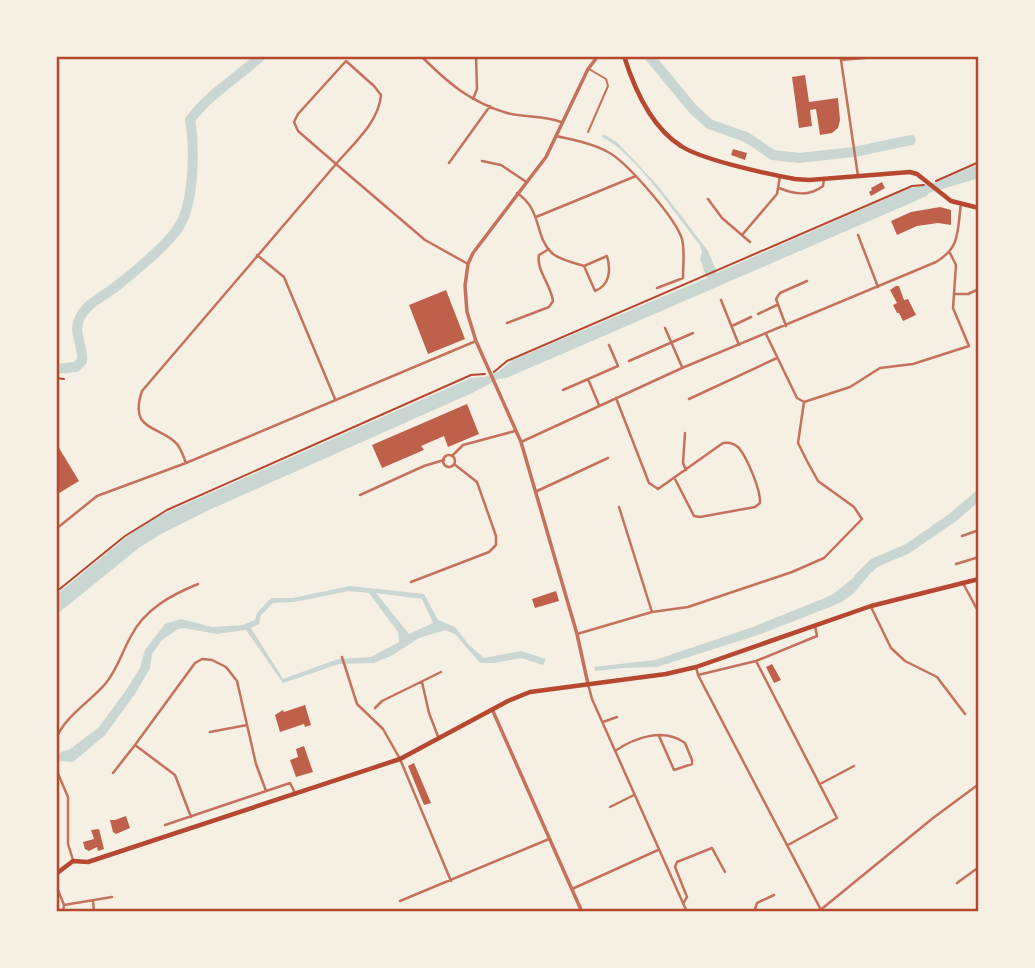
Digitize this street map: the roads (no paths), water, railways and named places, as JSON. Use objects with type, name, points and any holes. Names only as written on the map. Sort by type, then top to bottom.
[{"type":"main road","points":[[624,56],[635,87],[663,131],[680,146],[699,155],[780,176],[809,180],[910,172],[945,197],[979,208]]},
{"type":"main road","points":[[56,874],[73,861],[89,862],[400,759],[492,709],[530,692],[696,667],[871,606],[979,579]]},
{"type":"street","points":[[421,56],[452,86],[473,100],[507,113],[551,118],[561,122]]},
{"type":"street","points":[[473,100],[477,89],[476,56]]},
{"type":"street","points":[[598,56],[588,69],[546,157],[481,240],[468,264],[465,278],[466,304],[476,341],[521,442],[578,635],[588,684],[602,723],[687,912]]},
{"type":"street","points":[[858,176],[841,60],[887,56]]},
{"type":"street","points":[[186,463],[178,444],[147,426],[140,414],[138,403],[142,391],[336,164],[380,108],[381,95],[345,61],[298,114],[294,122],[298,131],[336,164],[425,240],[468,264]]},
{"type":"street","points":[[449,163],[490,106]]},
{"type":"street","points":[[555,136],[609,152],[636,176],[678,229],[682,239],[683,278],[657,288]]},
{"type":"street","points":[[482,161],[501,165],[525,181]]},
{"type":"street","points":[[536,218],[636,176]]},
{"type":"street","points":[[742,235],[777,194],[780,176]]},
{"type":"street","points":[[779,188],[790,193],[806,194],[823,186],[824,179]]},
{"type":"street","points":[[517,193],[528,201],[549,249],[556,256],[584,266],[607,256],[610,266],[608,279],[602,288],[595,291],[584,266]]},
{"type":"street","points":[[708,199],[722,218],[750,242]]},
{"type":"street","points":[[521,442],[682,368],[936,262],[950,253],[955,241],[961,204]]},
{"type":"street","points":[[858,235],[878,287]]},
{"type":"street","points":[[507,323],[549,307],[553,301],[552,292],[538,261],[539,255],[549,249]]},
{"type":"street","points":[[766,334],[797,398],[804,402],[850,387],[880,369],[913,365],[969,346],[953,308],[956,265],[950,253]]},
{"type":"street","points":[[257,255],[284,277],[335,399]]},
{"type":"street","points":[[786,326],[776,299],[780,293],[807,281]]},
{"type":"street","points":[[954,295],[968,294],[979,289]]},
{"type":"street","points":[[721,300],[739,346]]},
{"type":"street","points":[[758,314],[778,305]]},
{"type":"street","points":[[731,326],[751,317]]},
{"type":"street","points":[[665,328],[682,368]]},
{"type":"street","points":[[629,362],[692,333]]},
{"type":"street","points":[[56,529],[97,496],[186,463],[476,341]]},
{"type":"street","points":[[563,390],[618,366],[609,345]]},
{"type":"street","points":[[689,399],[777,358]]},
{"type":"street","points":[[588,379],[599,405]]},
{"type":"street","points":[[616,398],[649,484],[658,489],[728,442],[738,446],[760,492],[760,503],[755,507],[694,516],[675,479]]},
{"type":"street","points":[[578,635],[652,612],[688,607],[792,572],[824,558],[860,522],[862,519],[854,507],[818,481],[798,443],[804,402]]},
{"type":"street","points":[[360,495],[424,466],[444,460],[463,445],[515,431]]},
{"type":"street","points":[[685,433],[683,463],[686,470]]},
{"type":"street","points":[[452,456],[455,459],[454,464]]},
{"type":"street","points":[[535,492],[608,458]]},
{"type":"street","points":[[444,460],[447,466],[454,464]]},
{"type":"street","points":[[411,582],[489,552],[496,545],[496,537],[477,482],[454,464]]},
{"type":"street","points":[[619,507],[652,612]]},
{"type":"street","points":[[961,536],[979,530]]},
{"type":"street","points":[[968,534],[970,541]]},
{"type":"street","points":[[956,564],[979,556]]},
{"type":"street","points":[[56,739],[59,730],[108,681],[122,659],[131,635],[146,615],[177,593],[198,584]]},
{"type":"street","points":[[964,584],[979,613]]},
{"type":"street","points":[[871,606],[891,648],[905,661],[937,677],[965,715]]},
{"type":"street","points":[[698,675],[756,661],[817,636],[815,625]]},
{"type":"street","points":[[342,657],[357,704],[383,729],[400,759],[451,881]]},
{"type":"street","points":[[113,773],[195,663],[202,659],[221,664],[234,676],[256,764],[266,791]]},
{"type":"street","points":[[756,661],[837,818],[788,845]]},
{"type":"street","points":[[696,667],[820,911],[925,823],[979,784]]},
{"type":"street","points":[[375,708],[382,701],[441,672]]},
{"type":"street","points":[[422,682],[429,713],[439,739]]},
{"type":"street","points":[[492,709],[582,912]]},
{"type":"street","points":[[602,723],[617,717]]},
{"type":"street","points":[[210,732],[247,725]]},
{"type":"street","points":[[614,751],[637,738],[659,736],[673,738],[684,742],[692,764],[674,770],[659,736]]},
{"type":"street","points":[[135,745],[175,775],[191,817]]},
{"type":"street","points":[[819,785],[854,766]]},
{"type":"street","points":[[56,769],[68,797],[69,849],[73,861]]},
{"type":"street","points":[[164,825],[290,783],[295,793]]},
{"type":"street","points":[[610,807],[634,795]]},
{"type":"street","points":[[177,822],[181,832]]},
{"type":"street","points":[[400,901],[550,839]]},
{"type":"street","points":[[683,904],[687,897],[675,867],[677,862],[712,848],[725,872]]},
{"type":"street","points":[[572,889],[658,850]]},
{"type":"street","points":[[957,883],[979,867]]},
{"type":"street","points":[[56,885],[64,905],[63,912]]},
{"type":"street","points":[[754,912],[757,903],[774,895]]},
{"type":"street","points":[[64,905],[112,897]]},
{"type":"street","points":[[93,901],[94,912]]},
{"type":"lane","points":[[588,69],[606,79],[608,86],[588,132]]},
{"type":"waterway","points":[[56,369],[76,367],[82,361],[77,325],[85,310],[150,258],[180,225],[191,188],[193,144],[190,120],[214,94],[261,56]]},
{"type":"waterway","points":[[649,56],[692,108],[709,124],[746,137],[773,155],[799,158],[854,152],[911,140]]},
{"type":"waterway","points":[[859,578],[874,563],[907,549],[952,518],[979,495]]}]
